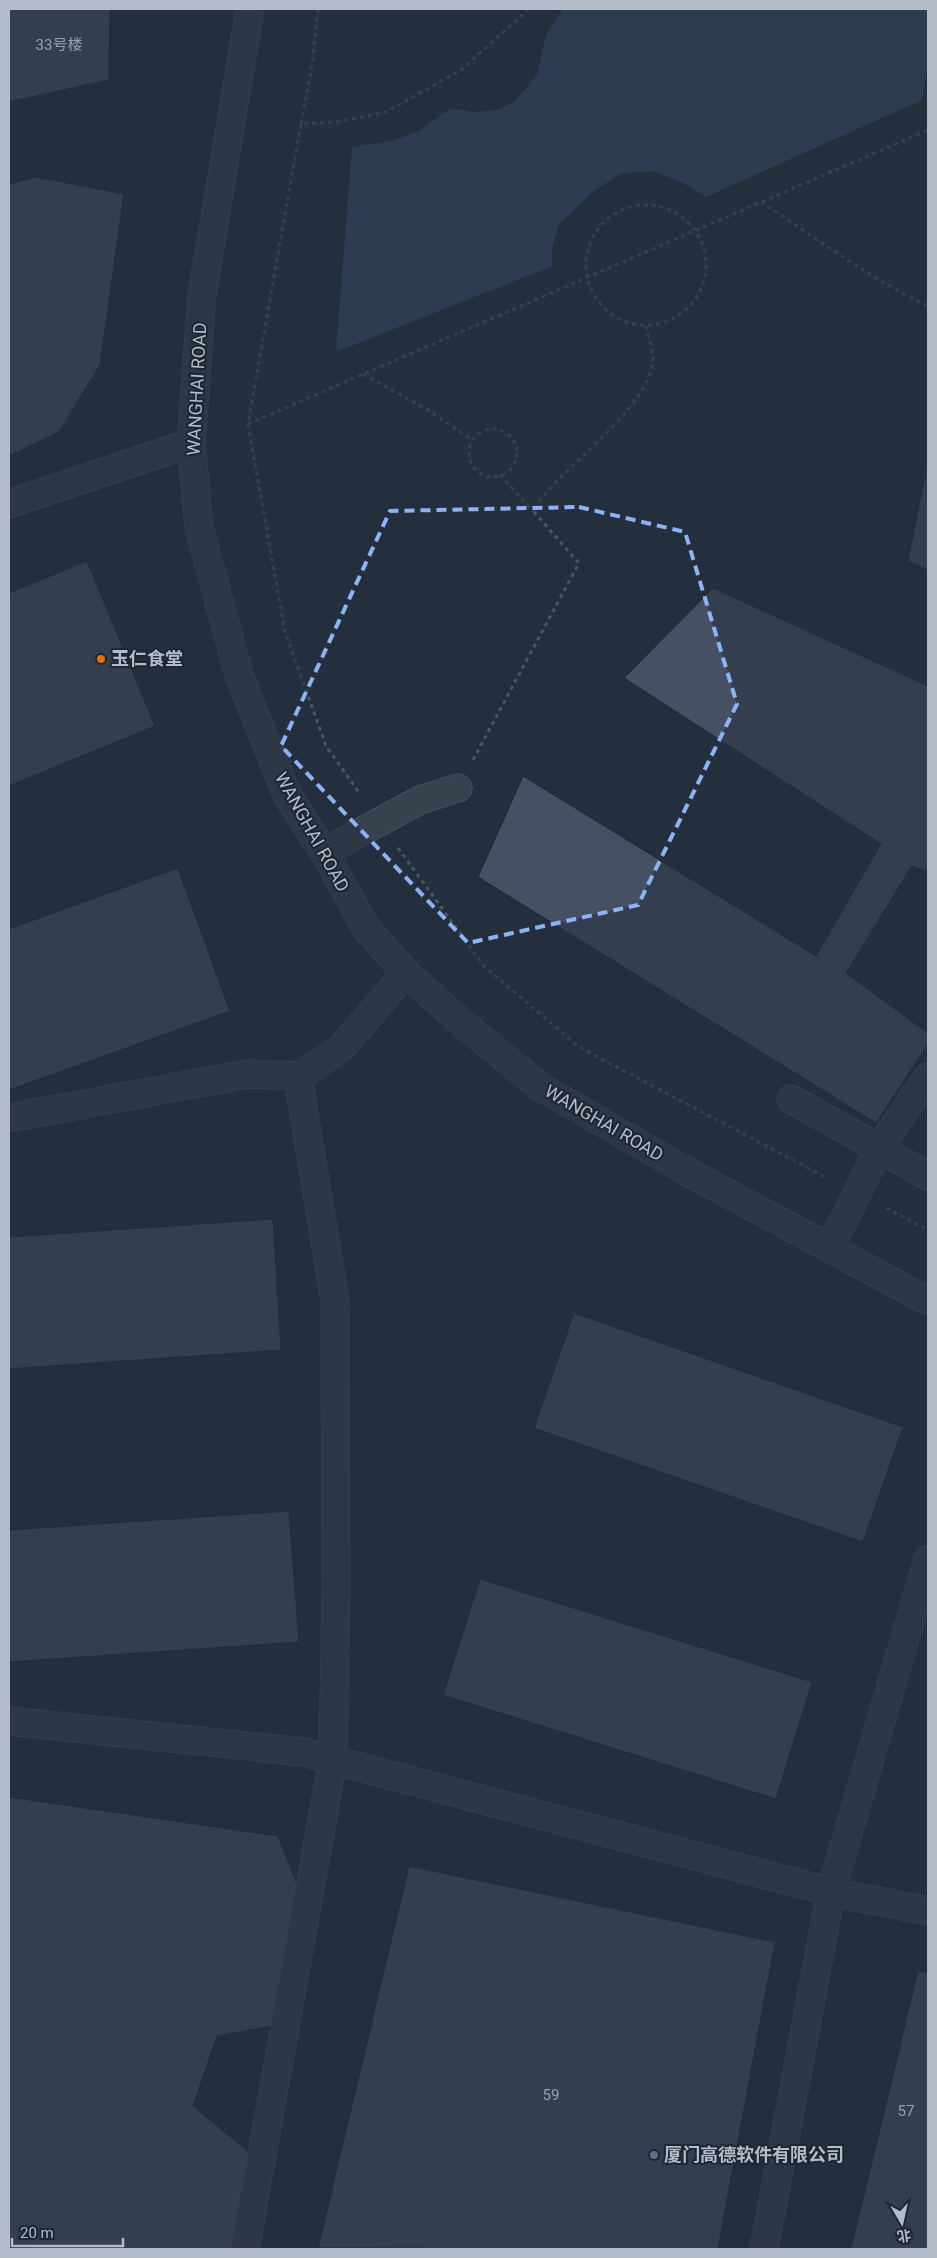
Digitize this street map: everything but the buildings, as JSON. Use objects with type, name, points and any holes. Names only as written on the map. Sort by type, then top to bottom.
[{"type":"street","name":"WANGHAI ROAD","points":[[250,9],[202,295],[191,443],[199,527],[239,675],[287,795],[324,852],[366,928],[406,972],[461,1022],[539,1086],[688,1172],[928,1300]]},
{"type":"street","points":[[9,504],[191,443]]},
{"type":"street","points":[[324,852],[420,800],[458,788]]},
{"type":"street","points":[[246,2249],[332,1760],[336,1590],[335,1301],[298,1078],[342,1047],[406,972]]},
{"type":"street","points":[[9,1118],[247,1074],[301,1076]]},
{"type":"street","points":[[828,1246],[879,1148],[928,1077]]},
{"type":"street","points":[[791,1099],[928,1176]]},
{"type":"street","points":[[764,2249],[831,1892],[928,1559]]},
{"type":"street","points":[[9,1721],[303,1752],[831,1892],[928,1911]]},
{"type":"path","points":[[318,9],[312,66],[248,424],[285,632],[326,746],[484,966],[579,1047],[928,1230]]},
{"type":"path","points":[[301,124],[337,122],[386,112],[461,70],[529,9]]},
{"type":"path","points":[[248,424],[928,130]]},
{"type":"path","points":[[761,202],[858,266],[928,306]]},
{"type":"path","points":[[646,204],[674,211],[696,229],[705,248],[707,265],[700,293],[683,314],[664,323],[646,326],[621,320],[603,308],[596,299],[586,277],[586,258],[595,233],[617,212],[646,204]]},
{"type":"path","points":[[533,511],[556,482],[588,453],[642,390],[653,362],[646,326]]},
{"type":"path","points":[[363,374],[428,410],[472,440]]},
{"type":"path","points":[[491,429],[504,432],[511,437],[517,451],[514,463],[509,470],[500,475],[491,477],[476,470],[468,455],[472,440],[477,434],[491,429]]},
{"type":"path","points":[[458,788],[579,563],[500,475]]},
{"type":"highlighted area","points":[[579,507],[685,532],[737,704],[638,905],[468,943],[281,746],[390,511]]},
{"type":"water","points":[[563,9],[928,9],[928,66],[922,100],[706,197],[683,183],[652,171],[620,174],[594,191],[559,224],[552,249],[552,266],[336,352],[352,147],[391,141],[417,132],[451,108],[472,112],[498,110],[515,101],[537,75],[546,35]]},
{"type":"place","name":"玉仁食堂","points":[[101,659]]},
{"type":"place","name":"厦门高德软件有限公司","points":[[654,2155]]}]
